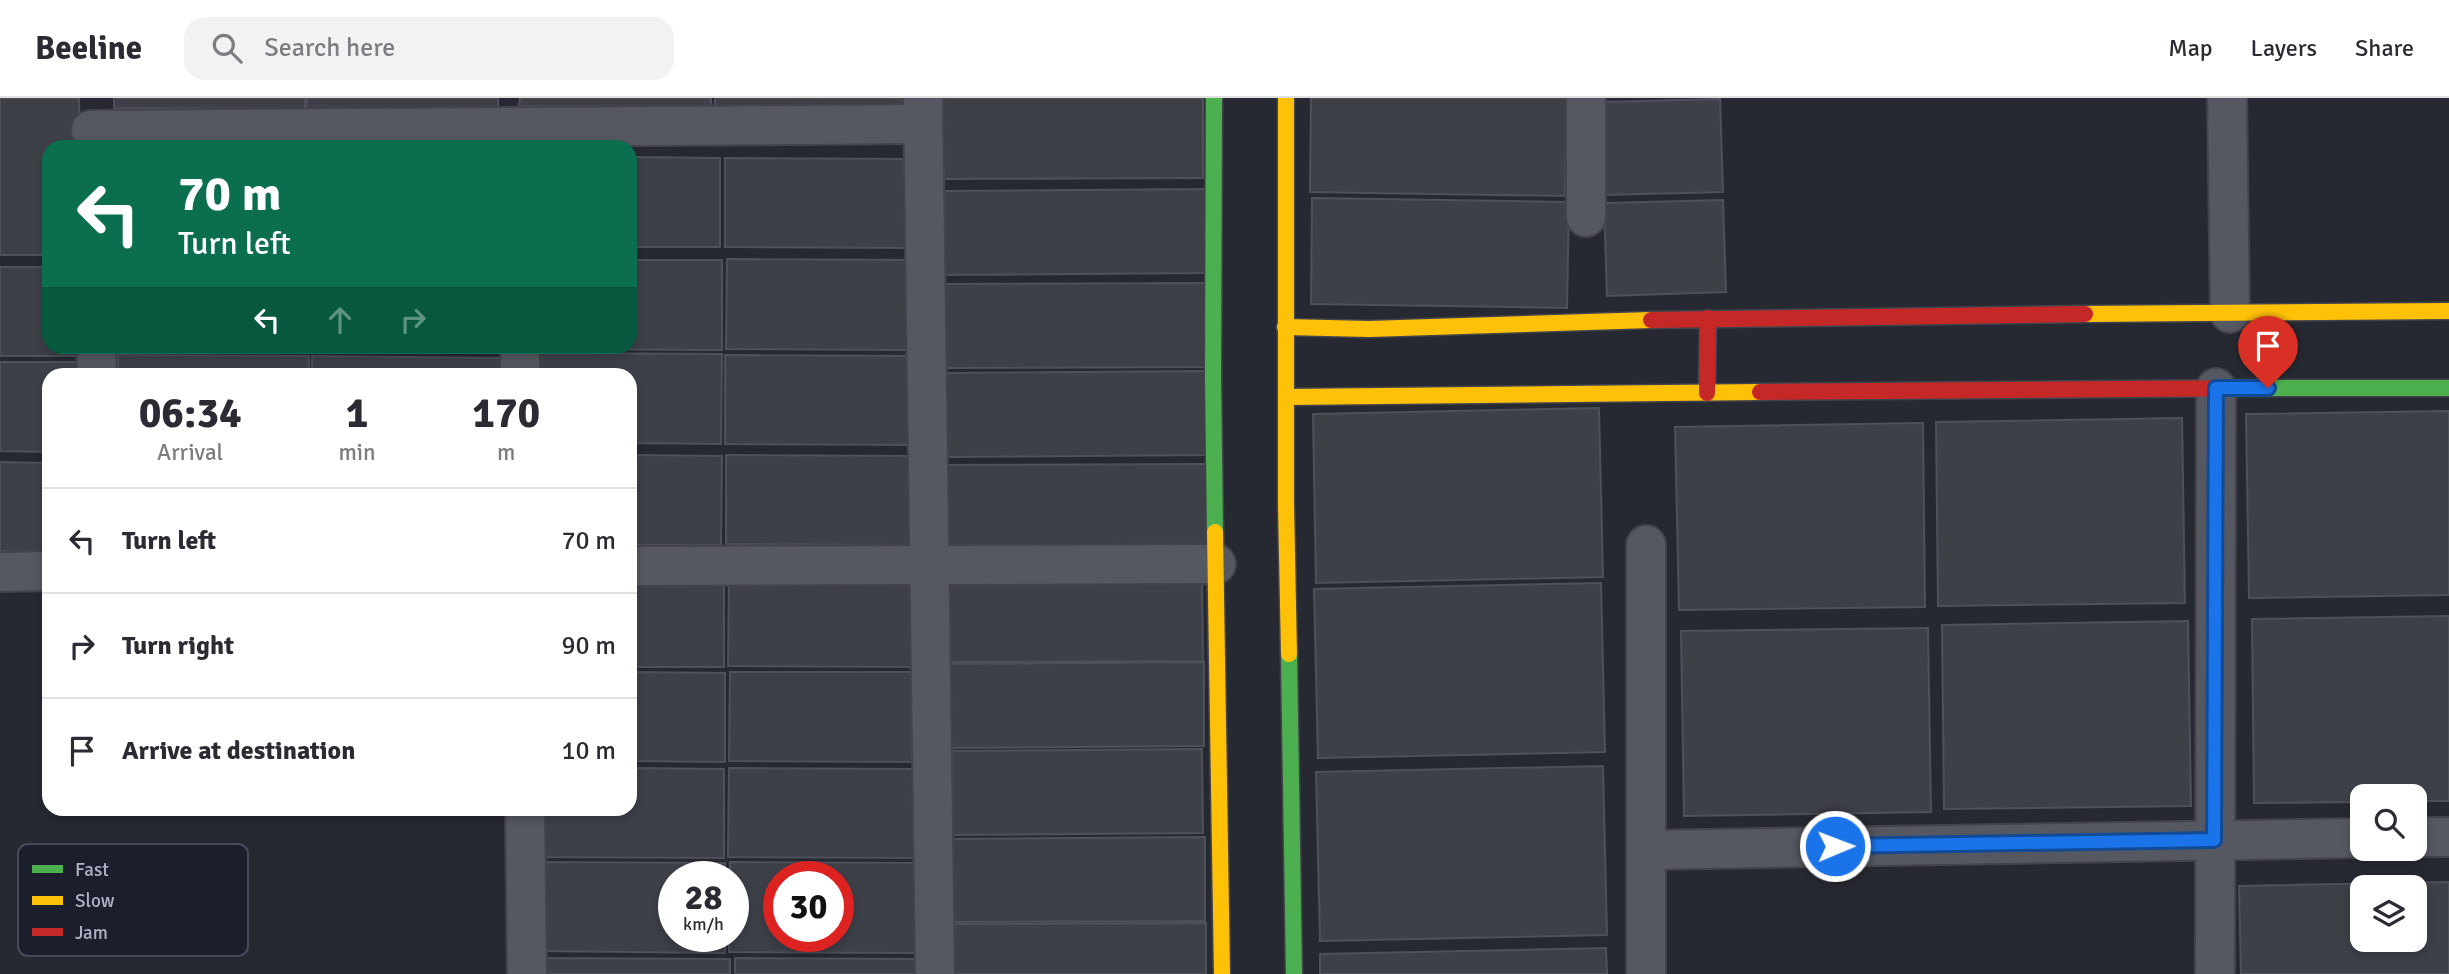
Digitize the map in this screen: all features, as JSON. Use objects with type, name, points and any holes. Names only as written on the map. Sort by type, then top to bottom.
[{"type":"street","points":[[1214,98],[1213,377],[1222,974]]},
{"type":"street","points":[[1286,98],[1285,327],[1294,974]]},
{"type":"street","points":[[1586,98],[1586,217]]},
{"type":"street","points":[[2227,98],[2231,313]]},
{"type":"street","points":[[92,125],[515,124],[923,111],[935,974]]},
{"type":"street","points":[[1285,327],[1369,329],[1708,318],[2449,311]]},
{"type":"street","points":[[1707,393],[1708,318]]},
{"type":"street","points":[[2215,974],[2216,388]]},
{"type":"street","points":[[1286,397],[2449,388]]},
{"type":"street","points":[[1646,545],[1646,974]]},
{"type":"street","points":[[637,566],[1216,564]]},
{"type":"street","points":[[0,572],[42,571]]},
{"type":"street","points":[[526,816],[527,974]]},
{"type":"street","points":[[2427,837],[2449,837]]},
{"type":"street","points":[[1646,850],[2350,838]]},
{"type":"building","points":[[0,98],[79,98],[80,140],[42,140],[42,255],[0,255]]},
{"type":"building","points":[[114,98],[305,98],[305,109],[114,108]]},
{"type":"building","points":[[307,98],[498,98],[498,113],[306,112]]},
{"type":"building","points":[[520,98],[711,98],[711,107],[519,106]]},
{"type":"building","points":[[715,98],[906,98],[906,107],[715,106]]},
{"type":"building","points":[[938,98],[1203,98],[1203,178],[938,179]]},
{"type":"building","points":[[1311,98],[1567,98],[1565,196],[1310,192]]},
{"type":"building","points":[[1720,99],[1723,192],[1604,195],[1602,102]]},
{"type":"building","points":[[637,157],[720,158],[720,247],[637,247]]},
{"type":"building","points":[[725,158],[917,159],[916,248],[725,247]]},
{"type":"building","points":[[1205,189],[1206,273],[941,275],[940,191]]},
{"type":"building","points":[[1312,198],[1569,202],[1567,308],[1311,304]]},
{"type":"building","points":[[1723,200],[1726,292],[1607,296],[1604,203]]},
{"type":"building","points":[[727,259],[918,260],[918,350],[726,349]]},
{"type":"building","points":[[637,260],[722,260],[722,350],[637,350]]},
{"type":"building","points":[[0,267],[42,267],[42,354],[84,356],[0,356]]},
{"type":"building","points":[[1207,283],[1208,367],[943,368],[942,284]]},
{"type":"building","points":[[531,354],[722,354],[721,444],[637,443],[637,368],[531,368]]},
{"type":"building","points":[[118,355],[309,356],[309,368],[118,368]]},
{"type":"building","points":[[725,355],[917,356],[916,445],[725,444]]},
{"type":"building","points":[[312,356],[503,358],[503,368],[312,368]]},
{"type":"building","points":[[0,362],[84,362],[84,368],[42,368],[42,452],[0,451]]},
{"type":"building","points":[[1208,371],[1209,455],[944,457],[943,373]]},
{"type":"building","points":[[1599,408],[1603,577],[1316,583],[1313,414]]},
{"type":"building","points":[[2449,411],[2449,595],[2249,598],[2246,414]]},
{"type":"building","points":[[2182,418],[2185,603],[1938,606],[1936,422]]},
{"type":"building","points":[[1923,423],[1925,607],[1679,610],[1675,427]]},
{"type":"building","points":[[637,455],[722,456],[721,545],[637,545]]},
{"type":"building","points":[[726,455],[918,456],[917,545],[726,544]]},
{"type":"building","points":[[0,462],[42,463],[42,552],[0,551]]},
{"type":"building","points":[[1207,464],[1208,548],[937,555],[943,465]]},
{"type":"building","points":[[637,577],[724,578],[724,667],[637,667]]},
{"type":"building","points":[[729,577],[920,578],[920,667],[728,666]]},
{"type":"building","points":[[1202,577],[1203,661],[938,662],[937,578]]},
{"type":"building","points":[[1601,583],[1605,752],[1318,758],[1314,589]]},
{"type":"building","points":[[2449,616],[2449,801],[2427,801],[2427,784],[2350,784],[2350,802],[2254,803],[2252,619]]},
{"type":"building","points":[[2188,621],[2191,806],[1944,809],[1942,625]]},
{"type":"building","points":[[1928,628],[1931,812],[1684,816],[1681,631]]},
{"type":"building","points":[[1204,662],[1204,746],[939,748],[939,664]]},
{"type":"building","points":[[637,672],[725,673],[725,762],[637,761]]},
{"type":"building","points":[[730,672],[921,672],[921,762],[729,761]]},
{"type":"building","points":[[1202,749],[1203,833],[938,835],[938,751]]},
{"type":"building","points":[[1603,766],[1607,935],[1320,941],[1316,772]]},
{"type":"building","points":[[637,768],[724,769],[724,858],[533,857],[533,816],[637,816]]},
{"type":"building","points":[[729,768],[920,769],[919,858],[728,857]]},
{"type":"building","points":[[1205,837],[1205,921],[940,922],[940,839]]},
{"type":"building","points":[[534,862],[658,863],[658,952],[725,953],[534,951]]},
{"type":"building","points":[[749,862],[763,862],[763,952],[854,952],[854,863],[921,863],[920,953],[729,952],[749,952]]},
{"type":"building","points":[[2427,882],[2449,882],[2449,974],[2241,974],[2239,886],[2350,884],[2350,952],[2427,952]]},
{"type":"building","points":[[1206,923],[1206,974],[941,974],[941,924]]},
{"type":"building","points":[[1606,948],[1607,974],[1320,974],[1320,954]]},
{"type":"building","points":[[539,958],[730,959],[730,974],[539,974]]},
{"type":"building","points":[[735,958],[926,959],[926,974],[735,974]]},
{"type":"traffic: fast","points":[[1214,98],[1215,532]]},
{"type":"traffic: fast","points":[[2258,388],[2449,388]]},
{"type":"traffic: fast","points":[[1289,654],[1294,974]]},
{"type":"traffic: slow","points":[[1286,98],[1286,504],[1289,654]]},
{"type":"traffic: slow","points":[[2085,314],[2449,311]]},
{"type":"traffic: slow","points":[[1285,327],[1369,329],[1651,320]]},
{"type":"traffic: slow","points":[[1286,397],[1760,392]]},
{"type":"traffic: slow","points":[[1215,532],[1222,974]]},
{"type":"traffic: jam","points":[[1651,320],[2085,314]]},
{"type":"traffic: jam","points":[[1707,393],[1708,318]]},
{"type":"traffic: jam","points":[[1760,392],[2258,388]]},
{"type":"route","points":[[1835,846],[2214,840],[2216,388],[2268,388]]}]
